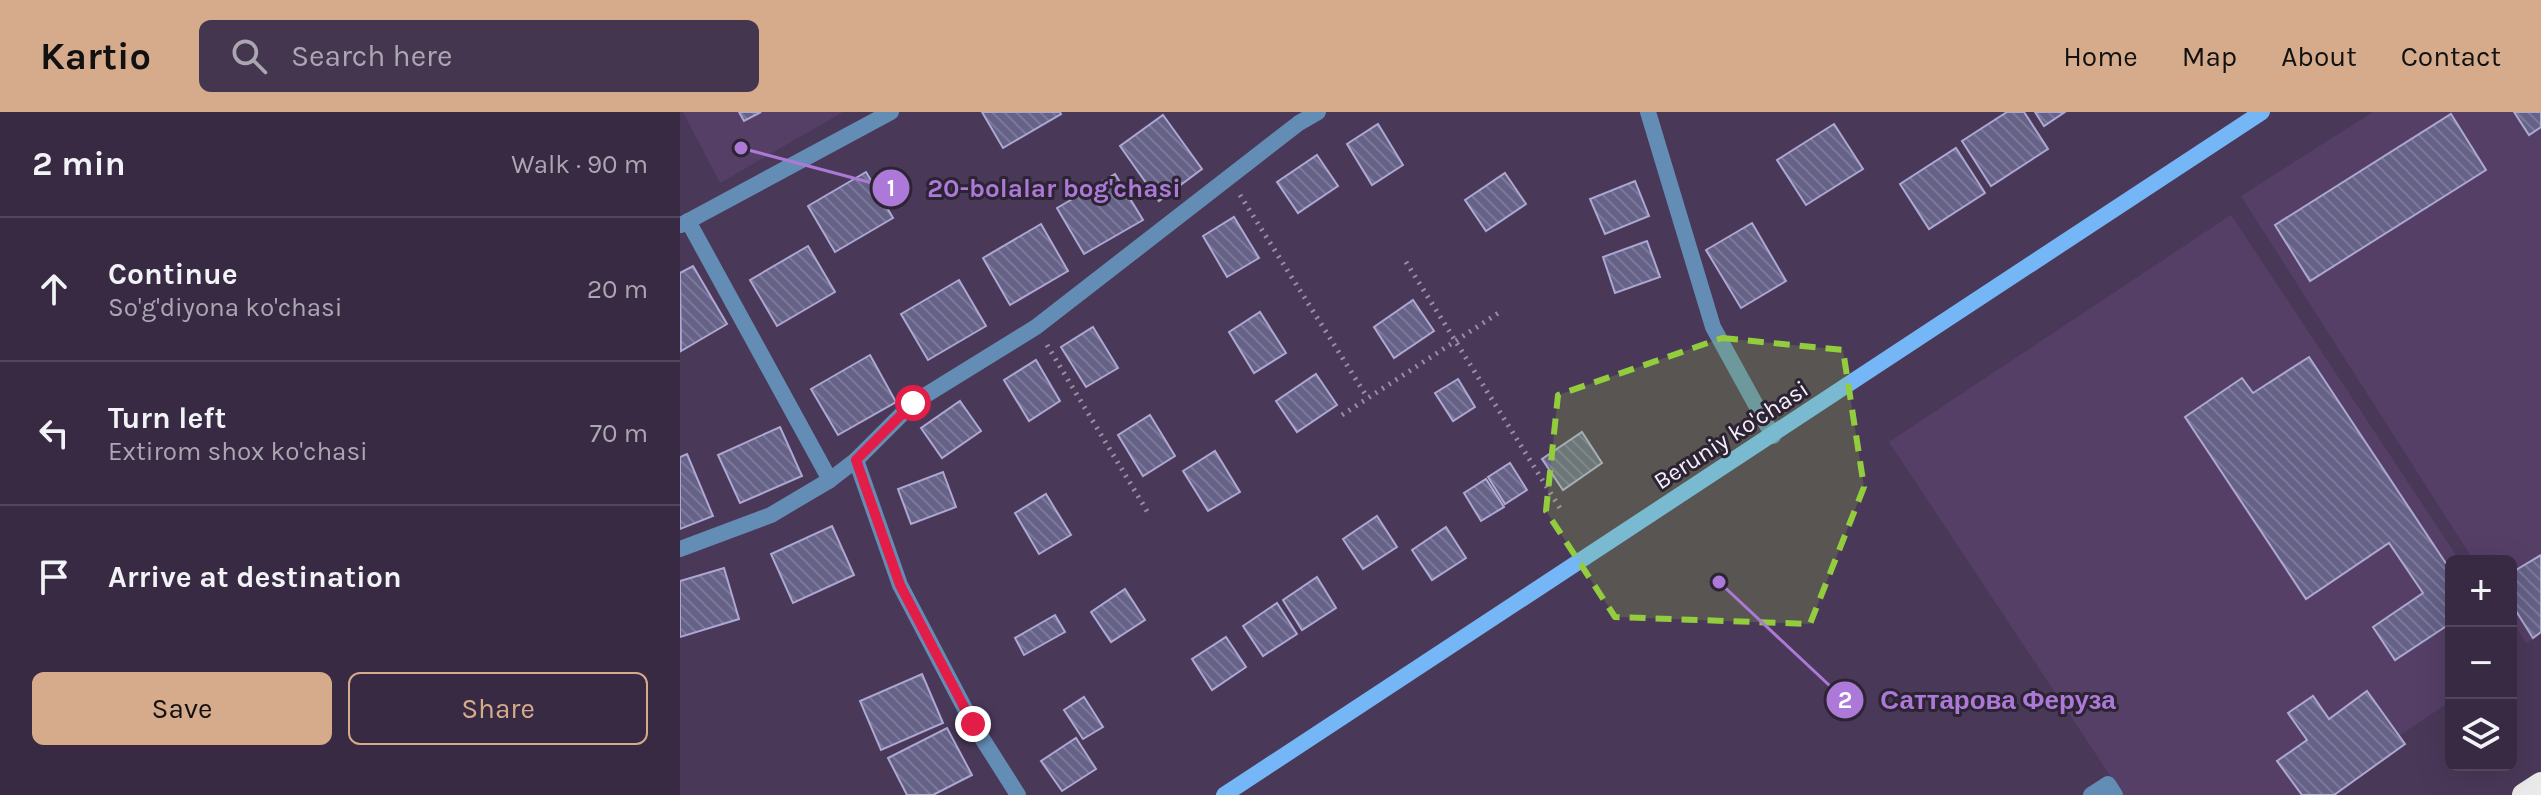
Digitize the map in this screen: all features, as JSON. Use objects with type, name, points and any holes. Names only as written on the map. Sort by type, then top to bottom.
[{"type":"highway","points":[[2524,795],[2541,784]]},
{"type":"street","points":[[830,480],[684,224],[891,112]]},
{"type":"street","points":[[680,549],[771,515],[830,480],[856,460],[913,403],[1036,327],[1318,112]]},
{"type":"street","points":[[1648,112],[1713,327],[1773,436]]},
{"type":"street","name":"Beruniy ko'chasi","points":[[1224,795],[2262,112]]},
{"type":"street","points":[[856,460],[900,585],[973,724],[1018,795]]},
{"type":"street","points":[[2091,795],[2108,784],[2115,795]]},
{"type":"path","points":[[1229,177],[1367,397]]},
{"type":"path","points":[[1406,262],[1457,339],[1563,513]]},
{"type":"path","points":[[1342,415],[1500,312]]},
{"type":"path","points":[[1036,327],[1150,516]]},
{"type":"highlighted area","points":[[1722,338],[1843,350],[1864,487],[1810,624],[1615,617],[1546,511],[1558,395]]},
{"type":"shaded area","points":[[683,112],[843,112],[720,183]]},
{"type":"shaded area","points":[[2373,112],[2541,112],[2541,634],[2526,643],[2517,629],[2517,555],[2470,555],[2241,196]]},
{"type":"shaded area","points":[[2231,215],[2456,555],[2445,555],[2445,705],[2310,795],[2123,795],[1889,442]]},
{"type":"building","points":[[739,112],[761,112],[744,121]]},
{"type":"building","points":[[982,112],[1060,112],[1061,114],[1003,148]]},
{"type":"building","points":[[2007,112],[2024,112],[2048,149],[1991,186],[1962,141]]},
{"type":"building","points":[[2035,112],[2065,112],[2044,126]]},
{"type":"building","points":[[2514,112],[2541,112],[2541,127],[2529,135]]},
{"type":"building","points":[[2451,114],[2486,170],[2310,281],[2275,225]]},
{"type":"building","points":[[1163,115],[1202,169],[1159,201],[1120,146]]},
{"type":"building","points":[[1378,124],[1403,165],[1372,185],[1347,144]]},
{"type":"building","points":[[1834,124],[1863,169],[1806,205],[1777,160]]},
{"type":"building","points":[[1956,148],[1985,193],[1929,229],[1900,184]]},
{"type":"building","points":[[1317,155],[1338,186],[1298,213],[1277,182]]},
{"type":"building","points":[[866,172],[893,218],[835,252],[808,206]]},
{"type":"building","points":[[1505,173],[1526,204],[1486,231],[1465,200]]},
{"type":"building","points":[[1115,174],[1143,220],[1084,254],[1057,208]]},
{"type":"building","points":[[1635,181],[1649,216],[1605,234],[1590,199]]},
{"type":"building","points":[[1234,217],[1259,258],[1227,277],[1203,236]]},
{"type":"building","points":[[1752,223],[1786,281],[1741,308],[1706,250]]},
{"type":"building","points":[[1041,224],[1068,271],[1010,305],[983,258]]},
{"type":"building","points":[[1647,241],[1660,277],[1615,293],[1603,257]]},
{"type":"building","points":[[808,246],[835,292],[777,326],[750,280]]},
{"type":"building","points":[[693,266],[727,324],[681,351],[680,273]]},
{"type":"building","points":[[959,280],[986,326],[928,360],[901,314]]},
{"type":"building","points":[[1413,300],[1434,331],[1394,358],[1374,327]]},
{"type":"building","points":[[1260,312],[1286,353],[1254,373],[1229,332]]},
{"type":"building","points":[[1093,327],[1118,368],[1086,387],[1061,347]]},
{"type":"building","points":[[870,355],[896,402],[838,435],[811,389]]},
{"type":"building","points":[[2309,357],[2445,562],[2445,627],[2395,660],[2373,627],[2423,593],[2389,543],[2306,599],[2185,417],[2242,378],[2253,393]]},
{"type":"building","points":[[1036,360],[1060,401],[1029,421],[1004,380]]},
{"type":"building","points":[[1316,374],[1337,405],[1297,432],[1276,401]]},
{"type":"building","points":[[1458,379],[1475,407],[1453,421],[1435,393]]},
{"type":"building","points":[[960,401],[981,431],[942,458],[921,428]]},
{"type":"building","points":[[1150,415],[1175,456],[1143,476],[1118,435]]},
{"type":"building","points":[[780,427],[802,476],[740,503],[718,455]]},
{"type":"building","points":[[1582,432],[1602,463],[1563,490],[1542,459]]},
{"type":"building","points":[[1215,451],[1240,492],[1208,511],[1183,471]]},
{"type":"building","points":[[687,454],[713,516],[680,529],[680,457]]},
{"type":"building","points":[[1510,463],[1527,490],[1505,504],[1488,477]]},
{"type":"building","points":[[943,472],[956,507],[911,524],[898,489]]},
{"type":"building","points":[[1486,479],[1504,507],[1481,521],[1464,493]]},
{"type":"building","points":[[1046,494],[1071,535],[1039,554],[1015,513]]},
{"type":"building","points":[[1377,516],[1397,547],[1363,569],[1343,539]]},
{"type":"building","points":[[832,526],[854,575],[793,603],[771,554]]},
{"type":"building","points":[[1446,527],[1466,558],[1432,580],[1412,550]]},
{"type":"building","points":[[2541,555],[2541,632],[2533,638],[2517,613],[2517,569]]},
{"type":"building","points":[[724,568],[739,619],[680,637],[680,581]]},
{"type":"building","points":[[1317,577],[1336,608],[1302,630],[1283,600]]},
{"type":"building","points":[[1125,589],[1145,620],[1111,642],[1091,612]]},
{"type":"building","points":[[1277,603],[1297,634],[1263,656],[1243,626]]},
{"type":"building","points":[[1055,615],[1065,632],[1024,655],[1015,638]]},
{"type":"building","points":[[1226,637],[1246,667],[1212,690],[1192,659]]},
{"type":"building","points":[[922,674],[943,723],[881,750],[860,701]]},
{"type":"building","points":[[2367,691],[2405,744],[2334,795],[2302,795],[2277,761],[2307,740],[2288,713],[2313,696],[2329,719]]},
{"type":"building","points":[[1084,697],[1103,727],[1083,739],[1064,710]]},
{"type":"building","points":[[947,728],[972,775],[933,795],[907,795],[888,758]]},
{"type":"building","points":[[1076,738],[1096,769],[1062,791],[1041,761]]},
{"type":"place","name":"20-bolalar bog'chasi","points":[[741,148]]},
{"type":"place","name":"Саттарова Феруза","points":[[1719,582]]},
{"type":"route","points":[[913,403],[856,460],[900,585],[973,724]]}]
